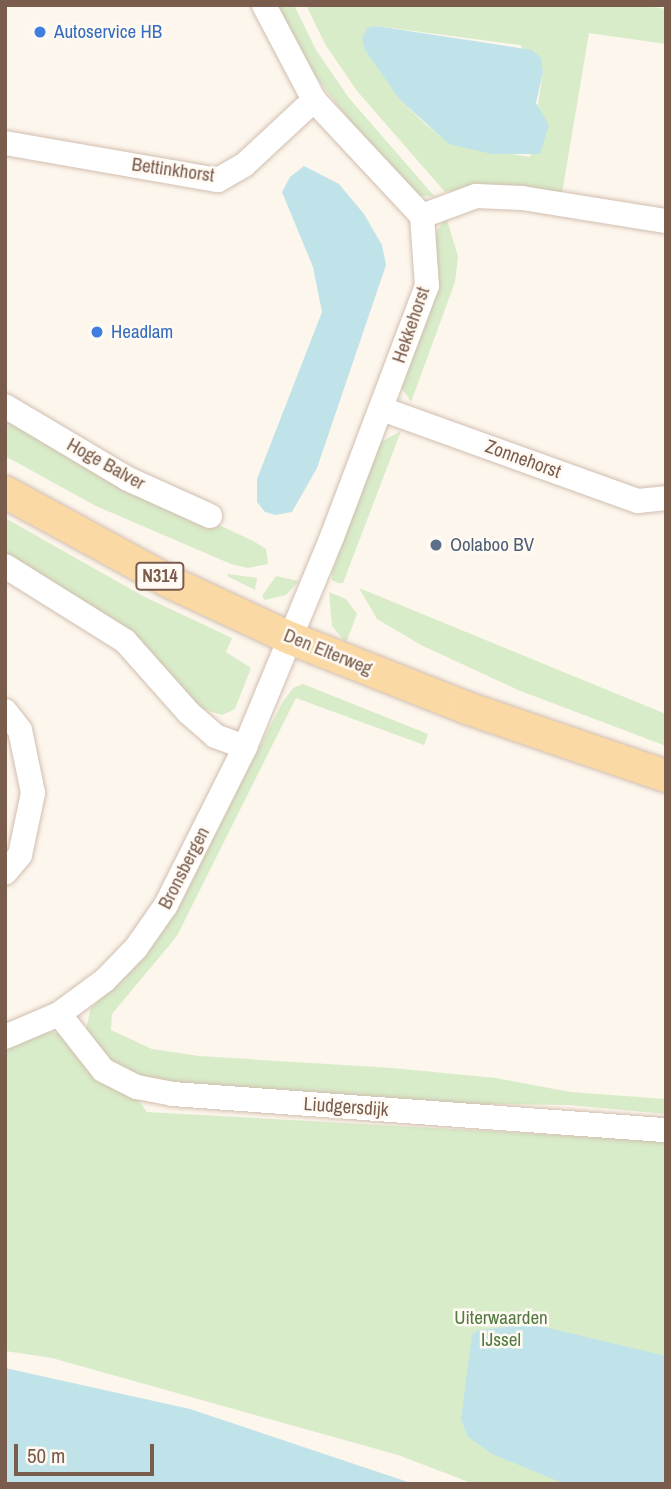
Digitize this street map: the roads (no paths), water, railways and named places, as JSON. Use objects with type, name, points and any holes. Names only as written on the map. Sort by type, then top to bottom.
[{"type":"main road","name":"Den Elterweg","points":[[5,492],[172,583],[290,638],[467,708],[666,776]]},
{"type":"street","points":[[264,5],[314,100],[422,216],[476,196],[522,198],[666,220]]},
{"type":"street","name":"Bettinkhorst","points":[[5,143],[218,180],[244,165],[314,100]]},
{"type":"street","name":"Hekkehorst","points":[[290,638],[382,409],[427,286],[422,216]]},
{"type":"street","name":"Hoge Balver","points":[[5,406],[128,479],[210,516]]},
{"type":"street","name":"Zonnehorst","points":[[382,409],[638,501],[666,498]]},
{"type":"street","points":[[5,566],[125,641],[189,713],[215,736],[245,747]]},
{"type":"street","name":"Bronsbergen","points":[[5,1037],[59,1014],[105,980],[154,926],[245,747],[290,638]]},
{"type":"street","points":[[5,711],[19,730],[33,793],[20,855],[5,873]]},
{"type":"street","name":"Liudgersdijk","points":[[59,1014],[103,1070],[137,1087],[214,1098],[666,1130]]},
{"type":"water","points":[[376,26],[532,50],[541,58],[543,72],[536,103],[549,125],[540,154],[492,154],[449,144],[400,100],[365,50],[362,39],[367,28]]},
{"type":"water","points":[[304,166],[339,184],[364,214],[382,245],[386,265],[317,468],[292,512],[276,515],[265,512],[257,502],[257,479],[322,312],[313,267],[282,192],[290,177]]},
{"type":"water","points":[[532,1324],[666,1356],[666,1484],[565,1484],[492,1454],[468,1437],[461,1419],[472,1335],[478,1330]]},
{"type":"water","points":[[5,1368],[190,1409],[414,1484],[5,1484]]},
{"type":"place","name":"Autoservice HB","points":[[40,32]]},
{"type":"place","name":"Headlam","points":[[97,332]]},
{"type":"place","name":"Oolaboo BV","points":[[436,545]]},
{"type":"park label","name":"Uiterwaarden IJssel","points":[[501,1329]]}]
